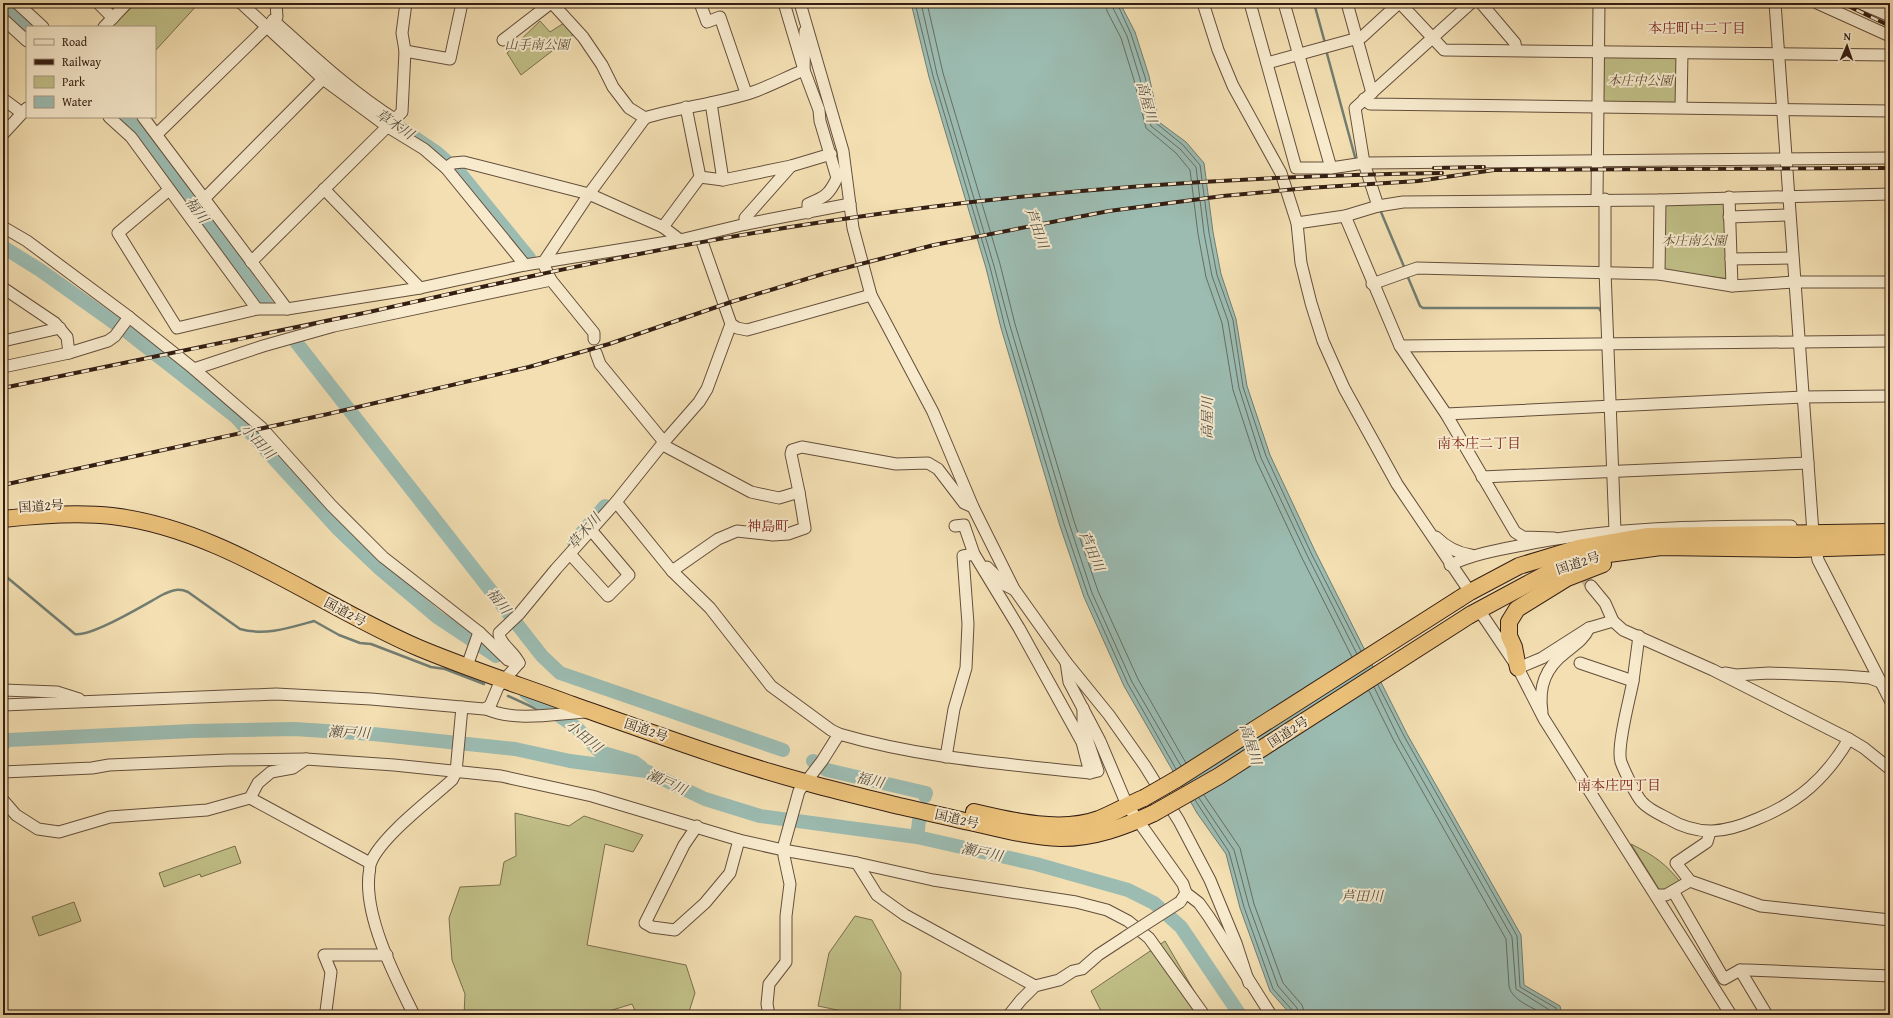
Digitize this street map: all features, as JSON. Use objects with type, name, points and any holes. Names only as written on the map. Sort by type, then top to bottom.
[{"type":"highway","name":"国道2号","points":[[3,509],[45,505],[98,505],[131,509],[180,522],[232,542],[381,620],[425,640],[511,672],[749,756],[914,809],[1040,836],[1060,838],[1086,836],[1116,829],[1154,813],[1219,776],[1475,613],[1561,566],[1609,554],[1661,547],[1746,549],[1814,536],[1890,546]]},
{"type":"highway","name":"国道2号","points":[[3,519],[45,515],[98,515],[135,520],[177,531],[233,554],[384,632],[470,657]]},
{"type":"highway","name":"国道2号","points":[[511,672],[591,711],[751,766],[811,776],[980,814],[1045,824],[1083,823],[1099,819],[1144,798],[1177,779],[1465,596],[1519,566],[1579,548],[1641,537],[1814,536],[1890,532]]},
{"type":"highway","points":[[1518,668],[1514,647],[1509,636],[1509,622],[1517,609],[1567,578],[1593,567],[1633,555],[1690,547]]},
{"type":"street","points":[[17,3],[42,26]]},
{"type":"street","points":[[98,3],[112,18]]},
{"type":"street","points":[[105,26],[127,3]]},
{"type":"street","points":[[241,3],[270,23],[377,108],[392,123],[424,149],[449,166],[525,265]]},
{"type":"street","points":[[157,134],[277,17],[276,3]]},
{"type":"street","points":[[251,262],[402,112],[405,51],[402,33],[406,3]]},
{"type":"street","points":[[405,51],[450,59],[462,3]]},
{"type":"street","points":[[503,40],[552,3],[583,38],[602,65],[613,87],[629,108],[645,118]]},
{"type":"street","points":[[700,3],[707,22],[720,17],[746,93]]},
{"type":"street","points":[[784,3],[804,70],[819,110],[843,151]]},
{"type":"street","points":[[800,3],[843,151],[853,228],[871,296],[933,412],[973,507],[1014,589],[1066,662],[1109,715],[1145,766],[1179,821],[1210,880],[1231,932],[1249,983]]},
{"type":"street","points":[[1203,3],[1233,86],[1281,173],[1297,223],[1301,263],[1323,341],[1360,420],[1419,519],[1450,565],[1465,596]]},
{"type":"street","points":[[1250,3],[1296,168],[1331,168],[1364,163],[1890,158]]},
{"type":"street","points":[[1284,3],[1331,168]]},
{"type":"street","points":[[1347,3],[1370,104],[1890,111]]},
{"type":"street","points":[[1267,63],[1362,37],[1399,3],[1444,50],[1778,55],[1890,55]]},
{"type":"street","points":[[1378,206],[1364,163],[1355,108],[1471,3]]},
{"type":"street","points":[[1481,3],[1515,42],[1516,50]]},
{"type":"street","points":[[1599,3],[1598,160],[1605,272],[1605,345],[1609,471],[1615,531]]},
{"type":"street","points":[[1775,3],[1792,258],[1814,536],[1819,562],[1885,684],[1890,700]]},
{"type":"street","points":[[1817,3],[1890,36]]},
{"type":"street","points":[[1860,3],[1890,16]]},
{"type":"street","points":[[1876,10],[1890,9]]},
{"type":"street","points":[[3,19],[26,40]]},
{"type":"street","points":[[804,70],[805,19]]},
{"type":"street","points":[[270,23],[323,79],[392,123]]},
{"type":"street","points":[[1681,108],[1682,53]]},
{"type":"street","points":[[543,263],[589,194],[645,118],[752,92],[804,70]]},
{"type":"street","points":[[204,198],[323,79]]},
{"type":"street","points":[[3,99],[25,110],[3,134]]},
{"type":"street","points":[[711,103],[723,180]]},
{"type":"street","points":[[663,227],[700,177],[686,107]]},
{"type":"street","points":[[808,213],[808,204],[825,197],[837,178],[820,121],[819,110]]},
{"type":"street","points":[[110,118],[131,137],[257,309]]},
{"type":"street","points":[[144,118],[287,309]]},
{"type":"street","points":[[700,177],[723,180],[791,166],[830,154]]},
{"type":"street","points":[[449,166],[464,162],[589,194],[663,227],[680,240]]},
{"type":"street","points":[[746,224],[745,218],[791,166]]},
{"type":"street","points":[[324,189],[420,288]]},
{"type":"street","points":[[169,190],[118,233],[177,328],[257,309],[287,309],[420,288],[525,265],[680,240],[746,224],[850,204]]},
{"type":"street","points":[[1297,223],[1345,216],[1378,206],[1403,202],[1660,200],[1890,194]]},
{"type":"street","points":[[1729,197],[1732,286]]},
{"type":"street","points":[[1659,274],[1660,200]]},
{"type":"street","points":[[1729,217],[1789,215]]},
{"type":"street","points":[[1345,216],[1372,284],[1400,346],[1446,414],[1515,532],[1523,537],[1554,538]]},
{"type":"street","points":[[3,227],[27,240],[194,369],[262,428],[331,505],[383,557],[508,660],[511,672]]},
{"type":"street","points":[[700,236],[731,324],[737,328],[747,330],[871,296]]},
{"type":"street","points":[[1731,258],[1792,258]]},
{"type":"street","points":[[543,263],[551,280],[594,333],[594,340]]},
{"type":"street","points":[[1372,284],[1417,268],[1659,274],[1732,286],[1795,282],[1890,282]]},
{"type":"street","points":[[194,369],[263,346],[334,326],[551,280]]},
{"type":"street","points":[[3,288],[40,312],[60,328],[67,337],[68,353]]},
{"type":"street","points":[[3,367],[68,353],[108,341],[116,334],[128,318]]},
{"type":"street","points":[[3,705],[276,694],[371,699],[462,711],[486,708],[490,706],[498,687],[511,672],[517,658],[499,637],[499,633],[519,614],[616,502],[699,402],[707,389],[731,324]]},
{"type":"street","points":[[3,341],[60,328]]},
{"type":"street","points":[[1400,346],[1799,344],[1890,341]]},
{"type":"street","points":[[596,353],[600,364],[664,443],[751,492],[779,498],[799,492]]},
{"type":"street","points":[[1446,414],[1803,397],[1890,396]]},
{"type":"street","points":[[672,571],[718,539],[737,531],[773,535],[788,534],[804,528],[799,492],[791,454],[792,450],[802,447],[896,464],[928,464],[938,469],[964,503],[973,507]]},
{"type":"street","points":[[1482,477],[1808,463]]},
{"type":"street","points":[[616,502],[672,571],[710,608],[771,686],[831,730],[839,734],[872,744],[946,757],[1090,773],[1098,771],[1083,728],[1083,705]]},
{"type":"street","points":[[1419,519],[1442,542],[1456,552],[1471,555]]},
{"type":"street","points":[[955,526],[964,525],[974,554],[1019,628],[1071,720],[1082,742],[1090,773]]},
{"type":"street","points":[[1450,565],[1471,555],[1554,538],[1615,531],[1697,526],[1814,536]]},
{"type":"street","points":[[570,554],[608,596],[629,575],[591,530]]},
{"type":"street","points":[[974,554],[1005,585],[1014,589]]},
{"type":"street","points":[[946,757],[954,709],[966,668],[968,624],[963,556],[974,554]]},
{"type":"street","points":[[1591,586],[1604,603],[1613,621],[1623,630],[1713,670],[1849,739],[1864,748],[1890,769]]},
{"type":"street","points":[[1475,613],[1518,668],[1544,719],[1730,1015]]},
{"type":"street","points":[[1518,668],[1542,658],[1589,628],[1613,621]]},
{"type":"street","points":[[1544,719],[1541,692],[1545,675],[1555,661],[1585,638],[1589,628]]},
{"type":"street","points":[[470,657],[478,634]]},
{"type":"street","points":[[1639,636],[1633,681],[1619,748],[1620,761],[1642,802],[1652,810],[1674,822],[1710,832],[1739,827],[1781,809],[1800,797],[1833,763],[1849,739]]},
{"type":"street","points":[[1066,662],[1069,682],[1083,705],[1100,741],[1127,805],[1183,884],[1183,897]]},
{"type":"street","points":[[1580,663],[1633,681]]},
{"type":"street","points":[[1713,670],[1736,675],[1770,673],[1870,678],[1885,684]]},
{"type":"street","points":[[3,690],[57,692],[85,701]]},
{"type":"street","points":[[486,708],[494,712],[522,716],[591,711]]},
{"type":"street","points":[[414,1015],[392,970],[371,913],[368,886],[370,863],[387,838],[452,780],[456,771],[462,711]]},
{"type":"street","points":[[769,1015],[766,1004],[769,984],[786,962],[786,916],[790,884],[784,848],[811,776],[839,734]]},
{"type":"street","points":[[250,798],[258,784],[272,772],[293,768],[306,759]]},
{"type":"street","points":[[3,772],[92,768],[109,765],[163,762],[306,759],[394,765],[501,776],[592,796],[697,826],[739,840],[857,863],[933,880],[1076,902],[1108,910],[1128,921],[1148,938],[1204,1015]]},
{"type":"street","points":[[3,800],[16,815],[38,828],[59,832],[110,817],[207,810],[250,798],[370,863]]},
{"type":"street","points":[[697,826],[684,845],[645,923],[652,927],[675,930],[705,903],[730,873],[739,840]]},
{"type":"street","points":[[1710,832],[1707,842],[1676,863],[1690,881],[1761,906],[1890,920]]},
{"type":"street","points":[[857,863],[877,895],[905,915],[1036,986]]},
{"type":"street","points":[[1656,895],[1666,895],[1690,881]]},
{"type":"street","points":[[1673,891],[1724,979],[1740,970],[1890,976]]},
{"type":"street","points":[[1183,897],[1198,903],[1214,925],[1249,983],[1271,1015]]},
{"type":"street","points":[[1009,1015],[1020,1000],[1036,986],[1059,980],[1073,971],[1082,969],[1098,955],[1183,897]]},
{"type":"street","points":[[1214,925],[1225,932],[1231,932]]},
{"type":"street","points":[[324,1015],[326,1011],[331,972],[324,955],[387,955]]},
{"type":"street","points":[[1740,970],[1767,1015]]},
{"type":"green space","points":[[136,3],[199,3],[156,50],[156,26],[113,26]]},
{"type":"green space","name":"山手南公園","points":[[540,21],[550,32],[564,23],[574,34],[521,75],[507,53]]},
{"type":"green space","name":"本庄中公園","points":[[1604,55],[1679,57],[1676,105],[1606,103],[1603,101],[1602,58]]},
{"type":"green space","name":"本庄南公園","points":[[1723,203],[1726,205],[1730,279],[1664,271],[1661,205]]},
{"type":"green space","points":[[515,813],[569,826],[584,816],[643,835],[633,852],[605,844],[587,945],[686,965],[695,993],[688,1015],[637,1015],[632,1004],[596,1015],[464,1015],[465,994],[452,960],[449,918],[460,887],[500,885],[504,862],[516,856]]},
{"type":"green space","points":[[1631,844],[1647,852],[1659,861],[1682,884],[1662,894]]},
{"type":"green space","points":[[235,846],[241,863],[201,877],[200,874],[164,887],[159,873]]},
{"type":"green space","points":[[74,902],[81,921],[39,936],[32,917]]},
{"type":"green space","points":[[855,916],[872,920],[901,973],[900,1015],[842,1015],[842,1011],[818,1006],[829,953]]},
{"type":"green space","points":[[1165,941],[1208,1015],[1103,1015],[1091,991]]},
{"type":"water","name":"芦田川","points":[[911,3],[1120,3],[1135,32],[1149,76],[1159,122],[1186,142],[1204,163],[1213,232],[1221,274],[1236,319],[1247,386],[1270,455],[1315,551],[1407,734],[1521,935],[1524,985],[1560,1006],[1562,1015],[1291,1015],[1270,991],[1240,908],[1226,854],[1197,813],[1124,686],[1084,597],[1060,526],[1001,328],[986,268],[929,77]]},
{"type":"waterway","name":"福川","points":[[3,3],[28,26]]},
{"type":"waterway","points":[[1314,3],[1325,43]]},
{"type":"waterway","points":[[1326,50],[1355,157]]},
{"type":"waterway","name":"草木川","points":[[381,115],[436,152],[459,172],[529,258]]},
{"type":"waterway","name":"福川","points":[[126,118],[136,126],[266,304]]},
{"type":"waterway","points":[[1381,212],[1405,269]]},
{"type":"waterway","name":"小田川","points":[[3,247],[40,270],[126,331],[236,417],[339,530],[380,569],[437,617],[496,656]]},
{"type":"waterway","points":[[1407,275],[1420,306],[1423,308],[1599,308],[1602,313]]},
{"type":"waterway","name":"福川","points":[[296,342],[542,656],[560,673],[783,750]]},
{"type":"waterway","name":"草木川","points":[[574,542],[605,506]]},
{"type":"waterway","points":[[3,574],[75,634],[83,634],[94,630],[120,618],[164,594],[182,590],[188,592],[240,629],[259,632],[277,630],[314,621],[339,635],[360,643],[371,644],[431,667],[445,669],[484,684]]},
{"type":"waterway","name":"小田川","points":[[526,693],[577,728],[600,752],[634,762],[641,767]]},
{"type":"waterway","points":[[508,696],[541,711]]},
{"type":"waterway","name":"小田川","points":[[558,719],[572,725]]},
{"type":"waterway","name":"瀬戸川","points":[[3,743],[9,740],[192,731],[294,729],[373,734],[515,749],[570,761],[646,771],[705,799],[760,816],[917,837],[1036,864],[1128,890],[1154,903],[1181,927],[1240,1015]]},
{"type":"waterway","name":"福川","points":[[813,761],[827,770],[926,793],[925,796]]},
{"type":"waterway","name":"福川","points":[[917,837],[919,821]]},
{"type":"tunnel","points":[[1554,538],[1591,586]]},
{"type":"railway","points":[[1842,3],[1890,26]]},
{"type":"railway","points":[[1434,168],[1484,167]]},
{"type":"railway","points":[[3,485],[328,414],[529,367],[609,344],[731,302],[826,273],[934,245],[1109,211],[1223,196],[1308,188],[1418,181],[1494,170],[1890,168]]},
{"type":"railway","points":[[3,388],[323,322],[608,260],[789,227],[924,208],[1071,192],[1294,177],[1442,173]]},
{"type":"district","name":"本庄町中二丁目","points":[[1697,28]]},
{"type":"district","name":"南本庄二丁目","points":[[1479,443]]},
{"type":"district","name":"神島町","points":[[768,526]]},
{"type":"district","name":"南本庄四丁目","points":[[1619,785]]},
{"type":"water label","name":"高屋川","points":[[1147,102]]},
{"type":"water label","name":"高屋川","points":[[1207,418]]},
{"type":"water label","name":"高屋川","points":[[1251,744]]}]
